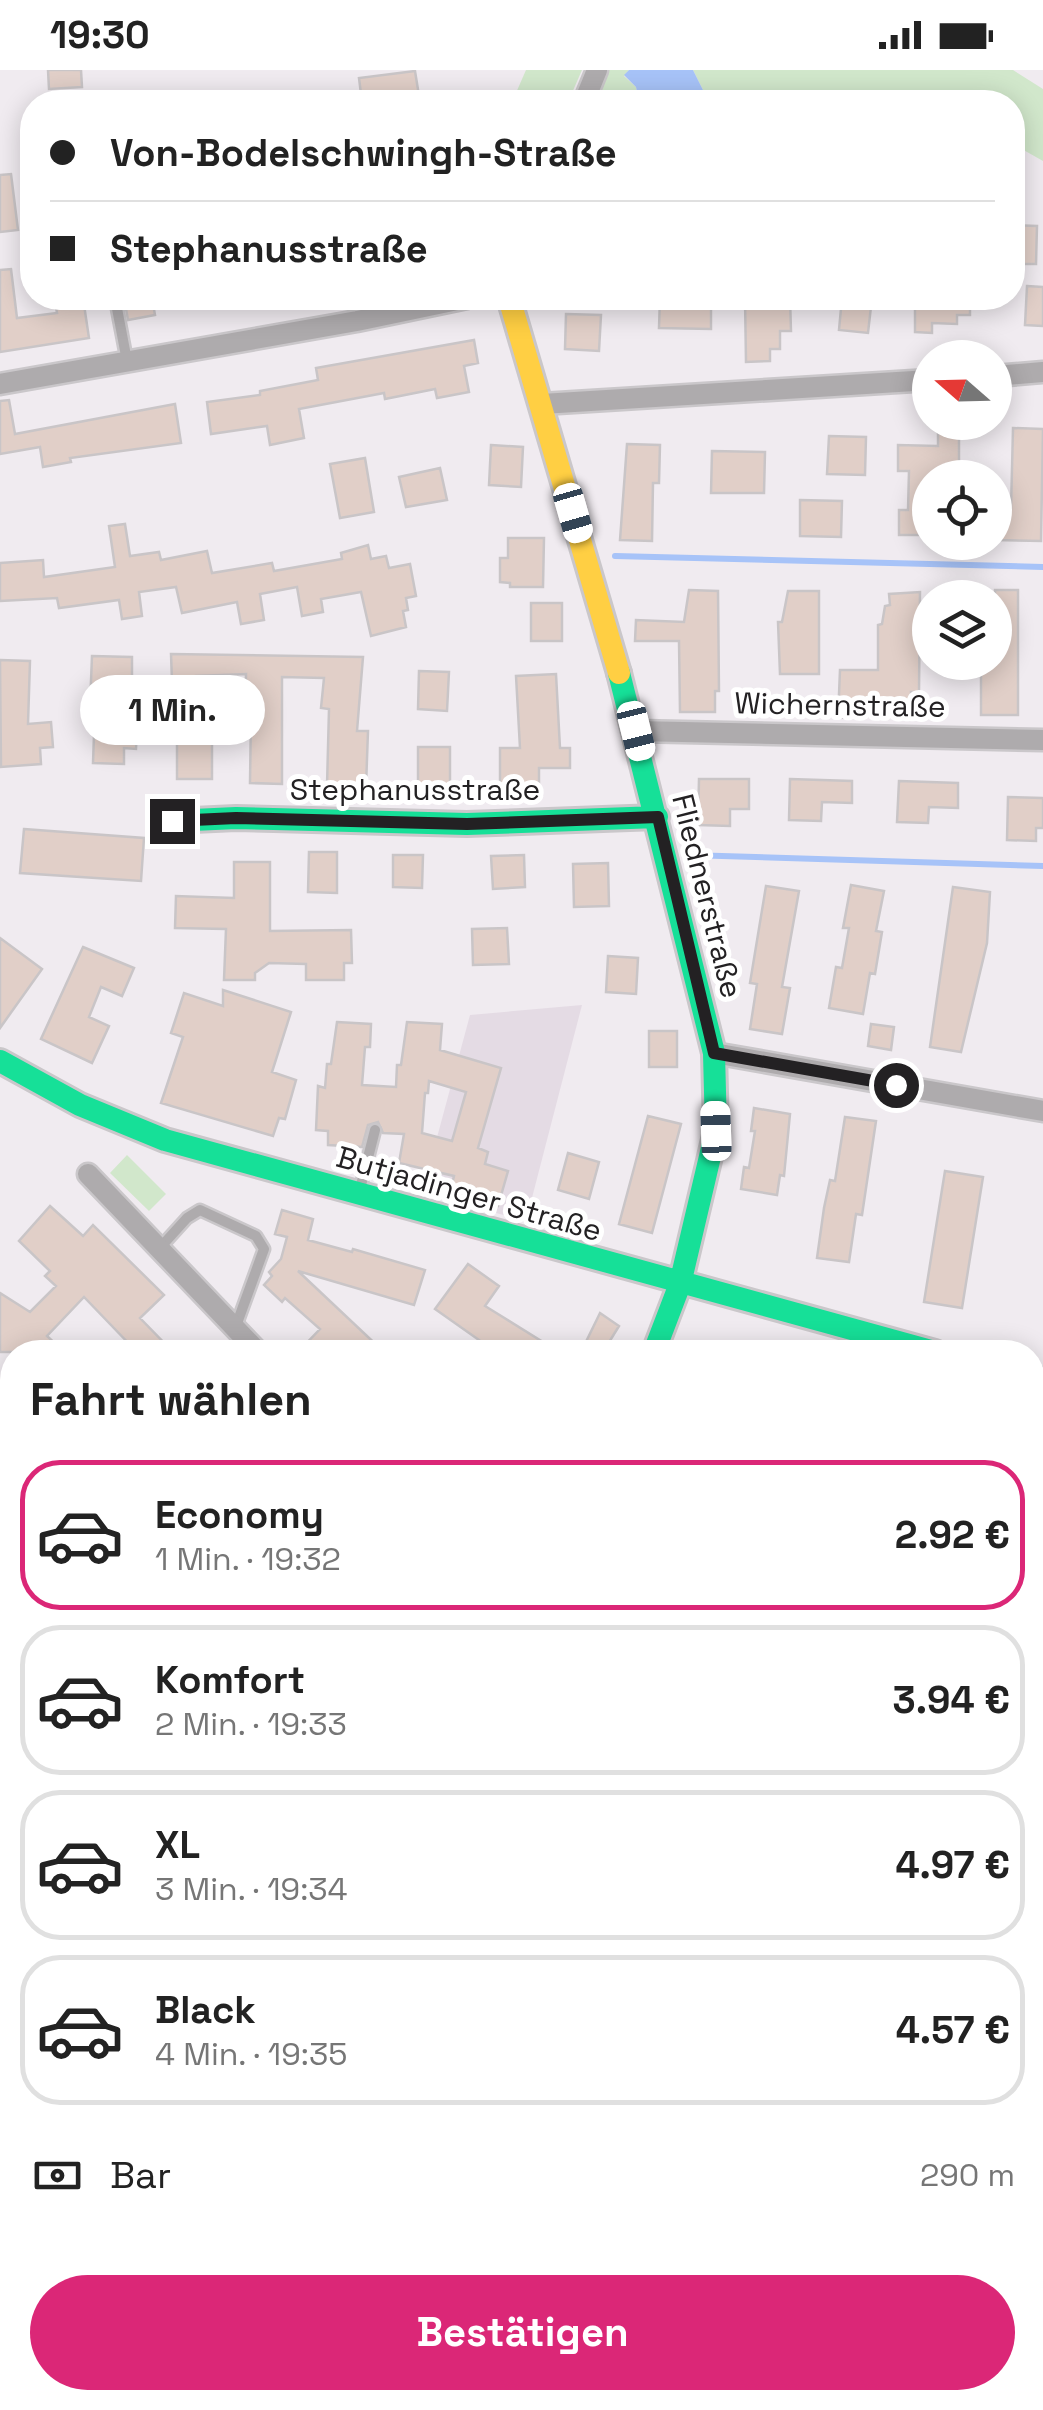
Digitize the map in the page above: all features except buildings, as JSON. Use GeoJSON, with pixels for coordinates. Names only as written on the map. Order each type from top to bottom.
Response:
{"type":"FeatureCollection","features":[{"type":"Feature","properties":{"kind":"street"},"geometry":{"type":"LineString","coordinates":[[0,384],[389,310]]}},
{"type":"Feature","properties":{"kind":"street","name":"Fliednerstraße"},"geometry":{"type":"LineString","coordinates":[[513,310],[636,731],[714,1053],[716,1131],[680,1284],[659,1340]]}},
{"type":"Feature","properties":{"kind":"street"},"geometry":{"type":"LineString","coordinates":[[1012,375],[1043,372]]}},
{"type":"Feature","properties":{"kind":"street"},"geometry":{"type":"LineString","coordinates":[[542,404],[912,381]]}},
{"type":"Feature","properties":{"kind":"street","name":"Wichernstraße"},"geometry":{"type":"LineString","coordinates":[[636,731],[1043,740]]}},
{"type":"Feature","properties":{"kind":"street","name":"Stephanusstraße"},"geometry":{"type":"LineString","coordinates":[[172,821],[236,818],[467,824],[658,817]]}},
{"type":"Feature","properties":{"kind":"street"},"geometry":{"type":"LineString","coordinates":[[714,1053],[1042,1107]]}},
{"type":"Feature","properties":{"kind":"street","name":"Butjadinger Straße"},"geometry":{"type":"LineString","coordinates":[[0,1061],[39,1085],[129,1126],[221,1156],[890,1340]]}},
{"type":"Feature","properties":{"kind":"street"},"geometry":{"type":"LineString","coordinates":[[88,1174],[245,1340]]}},
{"type":"Feature","properties":{"kind":"lane"},"geometry":{"type":"LineString","coordinates":[[118,310],[126,361]]}},
{"type":"Feature","properties":{"kind":"lane"},"geometry":{"type":"LineString","coordinates":[[359,1194],[375,1130]]}},
{"type":"Feature","properties":{"kind":"lane"},"geometry":{"type":"LineString","coordinates":[[158,1250],[187,1218],[200,1210],[256,1236],[264,1249],[235,1330]]}},
{"type":"Feature","properties":{"kind":"shaded area"},"geometry":{"type":"Polygon","coordinates":[[[582,1005],[526,1221],[422,1193],[470,1015],[582,1005]]]}},
{"type":"Feature","properties":{"kind":"green space"},"geometry":{"type":"Polygon","coordinates":[[[526,70],[582,70],[573,90],[517,90],[526,70]]]}},
{"type":"Feature","properties":{"kind":"green space"},"geometry":{"type":"Polygon","coordinates":[[[607,70],[629,70],[624,76],[637,90],[598,90],[607,70]]]}},
{"type":"Feature","properties":{"kind":"green space"},"geometry":{"type":"Polygon","coordinates":[[[693,70],[1013,70],[1043,89],[1043,161],[1025,151],[1025,90],[703,90],[693,70]]]}},
{"type":"Feature","properties":{"kind":"green space"},"geometry":{"type":"Polygon","coordinates":[[[127,1155],[166,1194],[149,1211],[110,1173],[127,1155]]]}},
{"type":"Feature","properties":{"kind":"water"},"geometry":{"type":"Polygon","coordinates":[[[629,70],[693,70],[703,90],[637,90],[624,75],[629,70]]]}},
{"type":"Feature","properties":{"kind":"waterway"},"geometry":{"type":"LineString","coordinates":[[615,556],[1043,567]]}},
{"type":"Feature","properties":{"kind":"waterway"},"geometry":{"type":"LineString","coordinates":[[688,855],[1043,866]]}},
{"type":"Feature","properties":{"kind":"traffic: fast"},"geometry":{"type":"LineString","coordinates":[[619,673],[714,1053],[716,1131],[680,1284],[659,1340]]}},
{"type":"Feature","properties":{"kind":"traffic: fast"},"geometry":{"type":"LineString","coordinates":[[172,821],[236,818],[467,824],[657,817]]}},
{"type":"Feature","properties":{"kind":"traffic: fast"},"geometry":{"type":"LineString","coordinates":[[0,1061],[80,1105],[165,1140],[891,1340]]}},
{"type":"Feature","properties":{"kind":"traffic: slow"},"geometry":{"type":"LineString","coordinates":[[513,310],[619,673]]}},
{"type":"Feature","properties":{"kind":"route"},"geometry":{"type":"LineString","coordinates":[[172,821],[236,818],[467,824],[658,817],[714,1053],[896,1085]]}}]}
